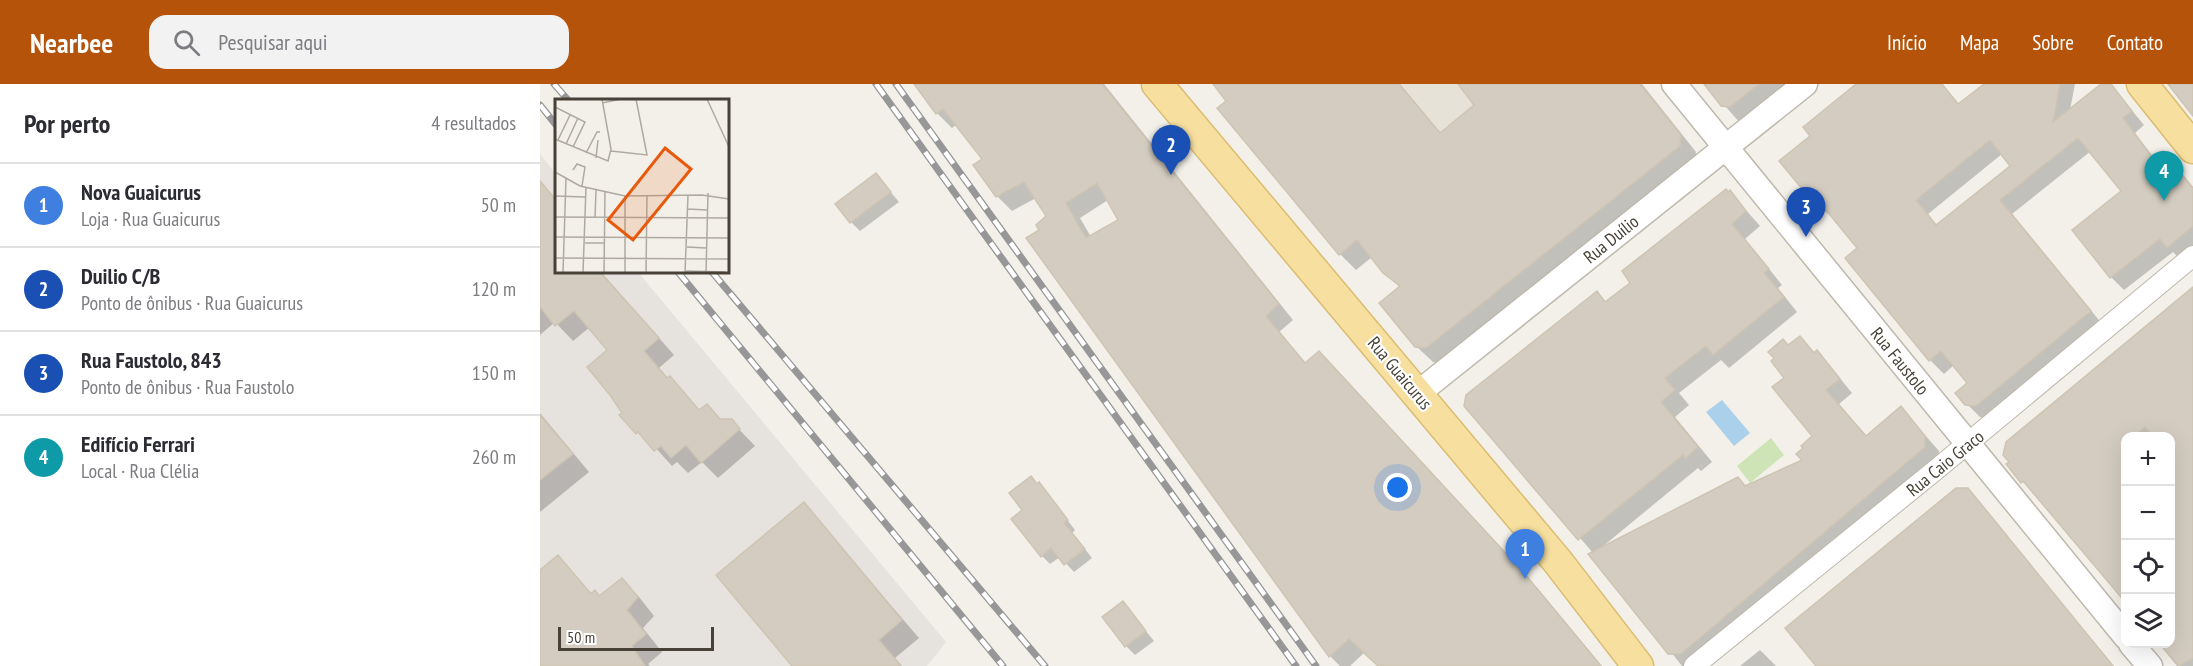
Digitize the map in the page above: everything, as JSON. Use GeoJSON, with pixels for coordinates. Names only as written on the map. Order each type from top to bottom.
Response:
{"type":"FeatureCollection","features":[{"type":"Feature","properties":{"kind":"main road","name":"Rua Guaicurus"},"geometry":{"type":"LineString","coordinates":[[1157,84],[1558,562],[1638,666]]}},
{"type":"Feature","properties":{"kind":"main road"},"geometry":{"type":"LineString","coordinates":[[2142,84],[2193,148]]}},
{"type":"Feature","properties":{"kind":"street","name":"Rua Faustolo"},"geometry":{"type":"LineString","coordinates":[[1674,84],[2121,631]]}},
{"type":"Feature","properties":{"kind":"street","name":"Rua Duílio"},"geometry":{"type":"LineString","coordinates":[[1417,394],[1805,84]]}},
{"type":"Feature","properties":{"kind":"street","name":"Rua Caio Graco"},"geometry":{"type":"LineString","coordinates":[[1694,666],[1968,444],[2193,256]]}},
{"type":"Feature","properties":{"kind":"street"},"geometry":{"type":"LineString","coordinates":[[2134,648],[2150,666]]}},
{"type":"Feature","properties":{"kind":"shaded area"},"geometry":{"type":"Polygon","coordinates":[[[1399,84],[1500,84],[1440,133],[1399,84]]]}},
{"type":"Feature","properties":{"kind":"shaded area"},"geometry":{"type":"Polygon","coordinates":[[[540,154],[555,173],[555,273],[639,273],[946,642],[927,666],[540,666],[540,154]]]}},
{"type":"Feature","properties":{"kind":"green space"},"geometry":{"type":"Polygon","coordinates":[[[1771,438],[1784,455],[1750,483],[1737,466],[1771,438]]]}},
{"type":"Feature","properties":{"kind":"water"},"geometry":{"type":"Polygon","coordinates":[[[1722,400],[1750,433],[1734,446],[1706,412],[1722,400]]]}},
{"type":"Feature","properties":{"kind":"building"},"geometry":{"type":"Polygon","coordinates":[[[914,84],[1102,84],[1279,304],[1266,316],[1305,363],[1319,351],[1524,573],[1601,666],[1378,666],[1349,639],[1329,657],[1026,238],[1039,230],[1036,225],[1046,216],[1024,182],[996,197],[973,165],[982,159],[943,109],[936,114],[914,84]],[[1097,183],[1066,203],[1086,238],[1118,220],[1097,183]]]}},
{"type":"Feature","properties":{"kind":"building"},"geometry":{"type":"Polygon","coordinates":[[[1213,84],[1399,84],[1440,133],[1474,105],[1458,84],[1640,84],[1681,135],[1680,146],[1426,348],[1415,347],[1379,303],[1400,286],[1383,273],[1357,240],[1339,255],[1217,108],[1226,101],[1213,84]]]}},
{"type":"Feature","properties":{"kind":"building"},"geometry":{"type":"Polygon","coordinates":[[[1704,84],[1759,84],[1730,107],[1721,106],[1704,84]]]}},
{"type":"Feature","properties":{"kind":"building"},"geometry":{"type":"Polygon","coordinates":[[[1856,84],[1942,84],[1958,104],[1984,84],[2060,84],[2053,122],[2101,84],[2111,84],[2132,111],[2123,118],[2153,159],[2163,151],[2193,188],[2193,226],[2167,248],[2160,239],[2110,278],[2072,230],[2121,191],[2078,138],[2000,200],[2091,311],[1976,406],[1965,405],[1955,393],[1967,383],[1941,351],[1929,361],[1845,258],[1857,248],[1817,199],[1813,202],[1779,161],[1810,136],[1803,127],[1856,84]],[[1990,140],[1916,200],[1936,225],[2010,166],[1990,140]]]}},
{"type":"Feature","properties":{"kind":"building"},"geometry":{"type":"Polygon","coordinates":[[[2168,84],[2193,84],[2193,116],[2168,84]]]}},
{"type":"Feature","properties":{"kind":"building"},"geometry":{"type":"Polygon","coordinates":[[[876,173],[891,192],[850,223],[835,204],[876,173]]]}},
{"type":"Feature","properties":{"kind":"building"},"geometry":{"type":"Polygon","coordinates":[[[540,181],[555,199],[555,273],[601,273],[659,338],[644,351],[667,378],[670,376],[699,410],[707,404],[720,419],[732,419],[740,429],[701,463],[686,445],[671,458],[661,446],[654,451],[619,415],[622,413],[610,395],[587,367],[607,350],[574,311],[555,326],[540,307],[540,181]]]}},
{"type":"Feature","properties":{"kind":"building"},"geometry":{"type":"Polygon","coordinates":[[[1726,189],[1728,192],[1730,190],[1746,211],[1732,224],[1769,269],[1764,273],[1784,297],[1713,355],[1706,346],[1665,378],[1675,390],[1661,402],[1698,447],[1686,458],[1683,455],[1578,540],[1464,406],[1466,395],[1597,291],[1605,302],[1630,283],[1622,271],[1726,189]]]}},
{"type":"Feature","properties":{"kind":"building"},"geometry":{"type":"Polygon","coordinates":[[[2193,287],[2193,658],[2179,666],[2163,648],[2175,648],[2175,432],[2149,432],[2145,427],[2139,432],[2121,432],[2121,597],[2006,464],[2009,462],[2003,455],[2006,442],[2193,287]]]}},
{"type":"Feature","properties":{"kind":"building"},"geometry":{"type":"Polygon","coordinates":[[[1800,336],[1814,353],[1817,350],[1840,379],[1826,390],[1866,436],[1901,406],[1925,436],[1925,447],[1681,654],[1668,654],[1588,554],[1738,477],[1745,486],[1802,460],[1796,454],[1812,436],[1772,387],[1784,378],[1771,361],[1774,358],[1768,352],[1783,339],[1788,345],[1800,336]]]}},
{"type":"Feature","properties":{"kind":"building"},"geometry":{"type":"Polygon","coordinates":[[[540,415],[573,454],[540,480],[540,415]]]}},
{"type":"Feature","properties":{"kind":"building"},"geometry":{"type":"Polygon","coordinates":[[[1031,476],[1037,484],[1039,482],[1068,520],[1064,523],[1085,549],[1064,565],[1051,548],[1041,557],[1011,519],[1022,510],[1009,493],[1031,476]]]}},
{"type":"Feature","properties":{"kind":"building"},"geometry":{"type":"Polygon","coordinates":[[[1956,488],[1968,488],[2113,666],[1816,666],[1785,628],[1956,488]]]}},
{"type":"Feature","properties":{"kind":"building"},"geometry":{"type":"Polygon","coordinates":[[[804,502],[902,620],[879,640],[901,666],[792,666],[716,575],[804,502]]]}},
{"type":"Feature","properties":{"kind":"building"},"geometry":{"type":"Polygon","coordinates":[[[558,555],[591,594],[595,590],[599,596],[622,578],[638,597],[627,610],[646,634],[632,646],[645,666],[540,666],[540,570],[558,555]]]}},
{"type":"Feature","properties":{"kind":"building"},"geometry":{"type":"Polygon","coordinates":[[[1123,601],[1146,631],[1125,647],[1102,617],[1123,601]]]}},
{"type":"Feature","properties":{"kind":"railway"},"geometry":{"type":"LineString","coordinates":[[554,84],[567,99]]}},
{"type":"Feature","properties":{"kind":"railway"},"geometry":{"type":"LineString","coordinates":[[876,84],[1296,666]]}},
{"type":"Feature","properties":{"kind":"railway"},"geometry":{"type":"LineString","coordinates":[[896,84],[1316,666]]}},
{"type":"Feature","properties":{"kind":"railway"},"geometry":{"type":"LineString","coordinates":[[540,105],[555,124]]}},
{"type":"Feature","properties":{"kind":"railway"},"geometry":{"type":"LineString","coordinates":[[679,273],[1003,666]]}},
{"type":"Feature","properties":{"kind":"railway"},"geometry":{"type":"LineString","coordinates":[[713,273],[1045,666]]}},
{"type":"Feature","properties":{"kind":"place","name":"Duilio C/B"},"geometry":{"type":"Point","coordinates":[1171,175]}},
{"type":"Feature","properties":{"kind":"place","name":"Edifício Ferrari"},"geometry":{"type":"Point","coordinates":[2164,201]}},
{"type":"Feature","properties":{"kind":"place","name":"Rua Faustolo, 843"},"geometry":{"type":"Point","coordinates":[1806,237]}},
{"type":"Feature","properties":{"kind":"place","name":"Nova Guaicurus"},"geometry":{"type":"Point","coordinates":[1525,579]}}]}
